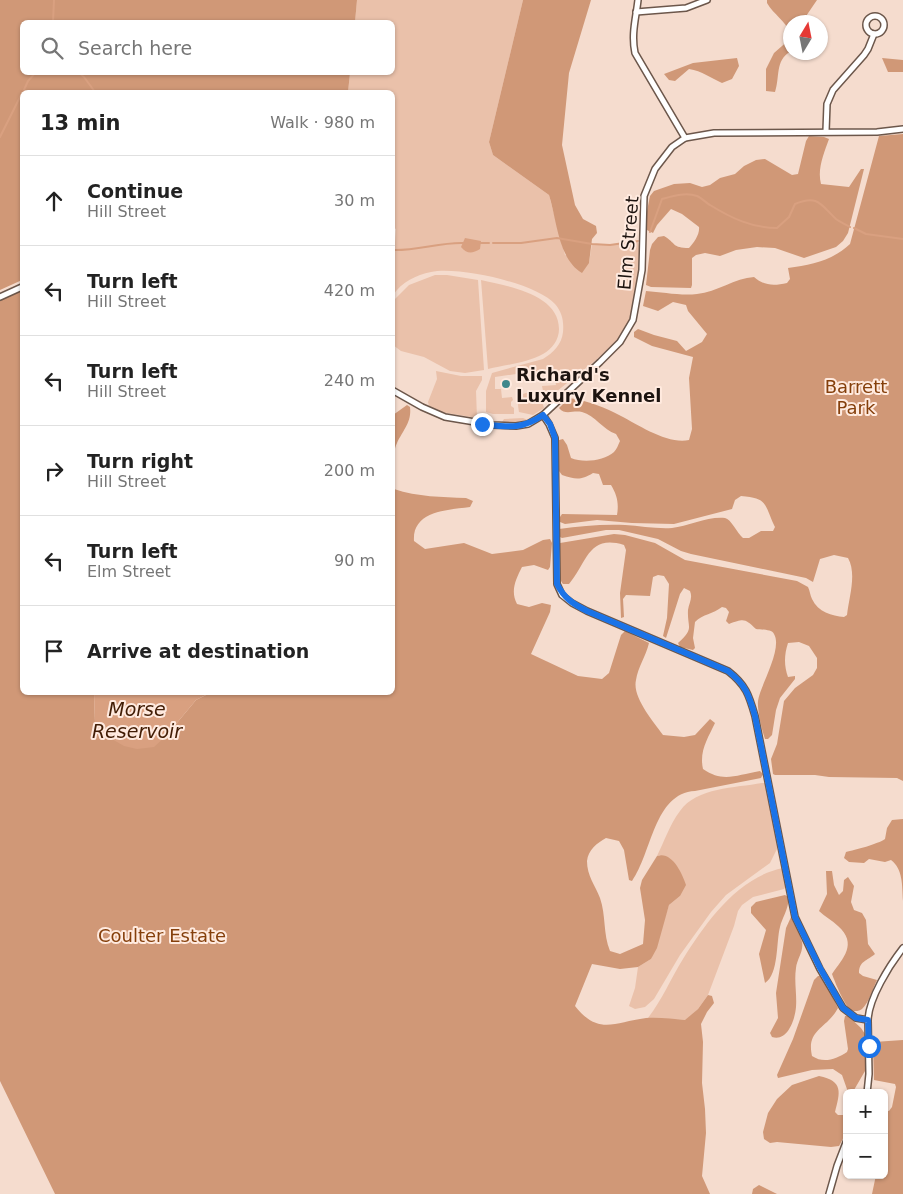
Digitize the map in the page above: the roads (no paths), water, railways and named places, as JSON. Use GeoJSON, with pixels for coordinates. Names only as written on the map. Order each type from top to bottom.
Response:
{"type":"FeatureCollection","features":[{"type":"Feature","properties":{"kind":"street"},"geometry":{"type":"LineString","coordinates":[[638,0],[633,30],[635,53],[685,138],[714,133],[877,132],[903,129]]}},
{"type":"Feature","properties":{"kind":"street"},"geometry":{"type":"LineString","coordinates":[[636,12],[686,8],[707,0]]}},
{"type":"Feature","properties":{"kind":"street"},"geometry":{"type":"LineString","coordinates":[[826,131],[827,104],[832,90],[864,55],[874,34]]}},
{"type":"Feature","properties":{"kind":"street","name":"Elm Street"},"geometry":{"type":"LineString","coordinates":[[395,392],[422,408],[437,414],[482,424],[523,426],[543,415],[607,356],[620,342],[633,320],[642,270],[644,196],[655,169],[672,147],[685,138]]}},
{"type":"Feature","properties":{"kind":"street"},"geometry":{"type":"LineString","coordinates":[[0,297],[20,288]]}},
{"type":"Feature","properties":{"kind":"street"},"geometry":{"type":"LineString","coordinates":[[543,415],[550,424],[555,438],[557,584],[562,595],[587,611],[728,671],[739,679],[746,689],[755,716],[795,917],[820,968],[843,1008],[856,1018],[868,1020]]}},
{"type":"Feature","properties":{"kind":"street"},"geometry":{"type":"LineString","coordinates":[[867,1089],[868,1020],[870,1007],[879,987],[903,948]]}},
{"type":"Feature","properties":{"kind":"street"},"geometry":{"type":"LineString","coordinates":[[829,1194],[836,1166],[843,1149]]}},
{"type":"Feature","properties":{"kind":"water"},"geometry":{"type":"Polygon","coordinates":[[[465,238],[481,241],[480,249],[474,252],[465,251],[461,247],[465,238]]]}},
{"type":"Feature","properties":{"kind":"water","name":"Morse Reservoir"},"geometry":{"type":"Polygon","coordinates":[[[94,695],[206,695],[196,700],[166,736],[154,747],[137,749],[124,746],[98,731],[95,723],[94,695]]]}},
{"type":"Feature","properties":{"kind":"waterway"},"geometry":{"type":"LineString","coordinates":[[53,20],[54,0]]}},
{"type":"Feature","properties":{"kind":"waterway"},"geometry":{"type":"LineString","coordinates":[[24,90],[33,75]]}},
{"type":"Feature","properties":{"kind":"waterway"},"geometry":{"type":"LineString","coordinates":[[82,75],[94,90]]}},
{"type":"Feature","properties":{"kind":"waterway"},"geometry":{"type":"LineString","coordinates":[[0,137],[20,97]]}},
{"type":"Feature","properties":{"kind":"waterway"},"geometry":{"type":"LineString","coordinates":[[650,232],[662,199],[684,194],[697,196],[734,218],[768,228],[777,228],[789,217],[795,204],[809,200],[818,202],[836,219],[850,227]]}},
{"type":"Feature","properties":{"kind":"waterway"},"geometry":{"type":"LineString","coordinates":[[854,228],[866,234],[903,239]]}},
{"type":"Feature","properties":{"kind":"waterway"},"geometry":{"type":"LineString","coordinates":[[493,243],[521,243],[557,238],[610,245],[638,241]]}},
{"type":"Feature","properties":{"kind":"waterway"},"geometry":{"type":"LineString","coordinates":[[395,250],[464,243]]}},
{"type":"Feature","properties":{"kind":"waterway"},"geometry":{"type":"LineString","coordinates":[[479,243],[489,243]]}},
{"type":"Feature","properties":{"kind":"place","name":"Richard's Luxury Kennel"},"geometry":{"type":"Point","coordinates":[506,384]}},
{"type":"Feature","properties":{"kind":"park label","name":"Barrett Park"},"geometry":{"type":"Point","coordinates":[856,396]}},
{"type":"Feature","properties":{"kind":"park label","name":"Coulter Estate"},"geometry":{"type":"Point","coordinates":[162,935]}}]}
